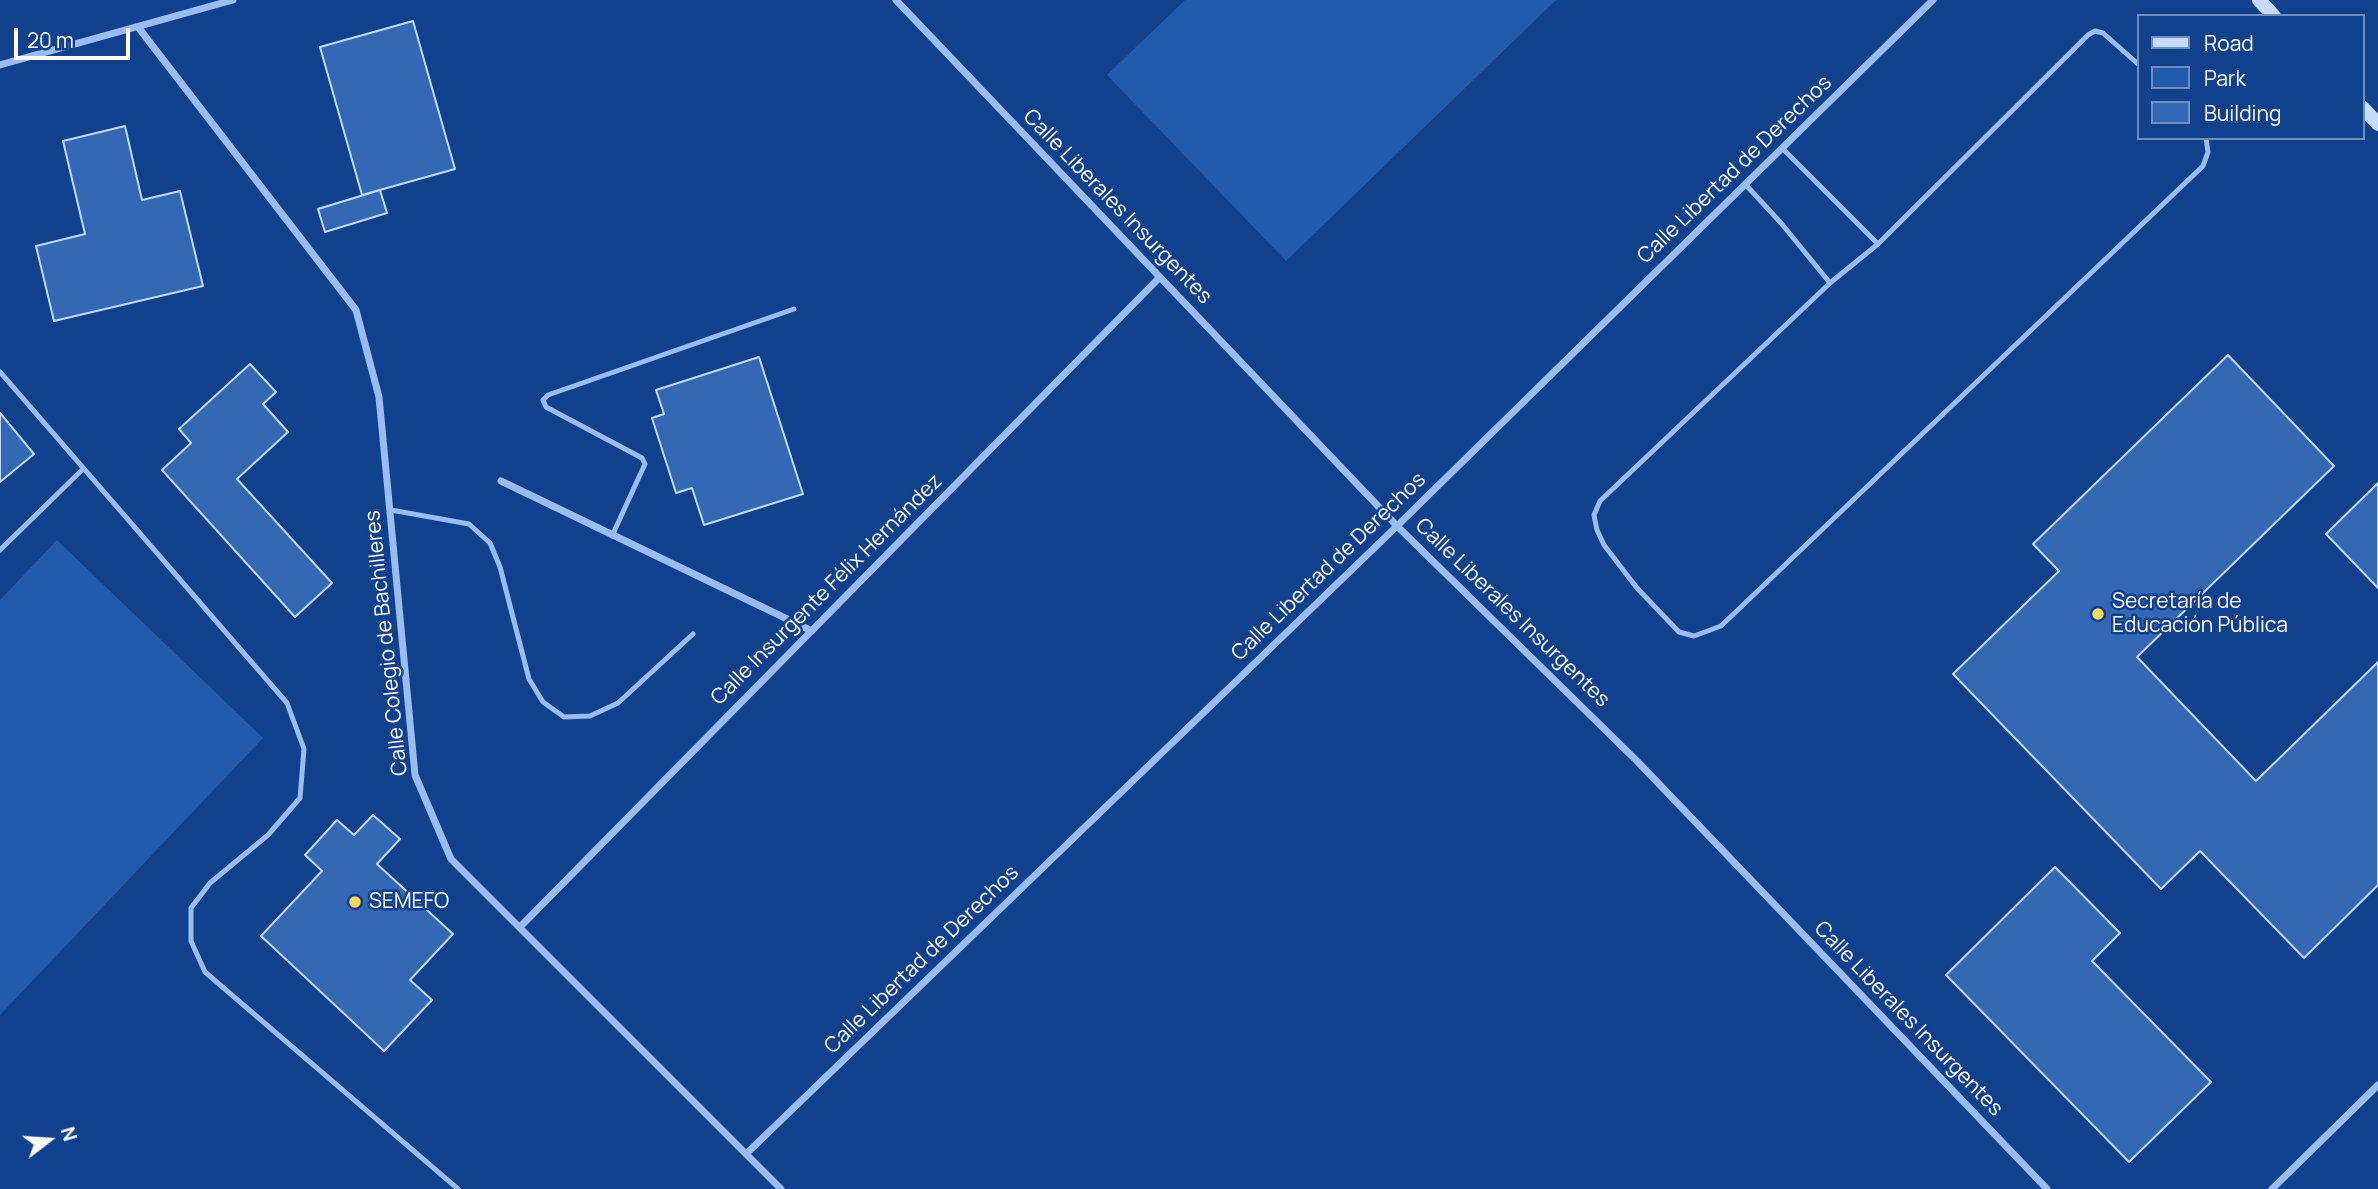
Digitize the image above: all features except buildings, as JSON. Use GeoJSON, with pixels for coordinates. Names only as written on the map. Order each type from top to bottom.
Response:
{"type":"FeatureCollection","features":[{"type":"Feature","properties":{"kind":"street"},"geometry":{"type":"LineString","coordinates":[[0,65],[233,0]]}},
{"type":"Feature","properties":{"kind":"street","name":"Calle Liberales Insurgentes"},"geometry":{"type":"LineString","coordinates":[[896,0],[1397,526],[1637,761],[2047,1189]]}},
{"type":"Feature","properties":{"kind":"street","name":"Calle Libertad de Derechos"},"geometry":{"type":"LineString","coordinates":[[746,1154],[1397,526],[1933,0]]}},
{"type":"Feature","properties":{"kind":"street"},"geometry":{"type":"LineString","coordinates":[[2259,0],[2272,14]]}},
{"type":"Feature","properties":{"kind":"street","name":"Calle Colegio de Bachilleres"},"geometry":{"type":"LineString","coordinates":[[138,27],[356,310],[379,397],[415,775],[451,859],[781,1189]]}},
{"type":"Feature","properties":{"kind":"street"},"geometry":{"type":"LineString","coordinates":[[2364,109],[2378,124]]}},
{"type":"Feature","properties":{"kind":"street","name":"Calle Insurgente Félix Hernández"},"geometry":{"type":"LineString","coordinates":[[520,927],[1160,277]]}},
{"type":"Feature","properties":{"kind":"street"},"geometry":{"type":"LineString","coordinates":[[501,481],[812,631]]}},
{"type":"Feature","properties":{"kind":"street"},"geometry":{"type":"LineString","coordinates":[[2272,1189],[2378,1085]]}},
{"type":"Feature","properties":{"kind":"lane"},"geometry":{"type":"LineString","coordinates":[[2136,62],[2103,33],[2095,31],[2088,35],[1878,244],[1830,283],[1600,501],[1594,515],[1597,530],[1604,545],[1637,588],[1679,632],[1694,636],[1721,626],[2203,166],[2208,152],[2206,140]]}},
{"type":"Feature","properties":{"kind":"lane"},"geometry":{"type":"LineString","coordinates":[[1782,148],[1878,244]]}},
{"type":"Feature","properties":{"kind":"lane"},"geometry":{"type":"LineString","coordinates":[[1745,184],[1830,283]]}},
{"type":"Feature","properties":{"kind":"lane"},"geometry":{"type":"LineString","coordinates":[[612,536],[645,464],[642,458],[546,407],[543,400],[548,394],[794,309]]}},
{"type":"Feature","properties":{"kind":"lane"},"geometry":{"type":"LineString","coordinates":[[0,372],[288,703],[304,749],[300,798],[268,835],[210,883],[191,908],[191,941],[205,972],[458,1189]]}},
{"type":"Feature","properties":{"kind":"lane"},"geometry":{"type":"LineString","coordinates":[[0,550],[83,469]]}},
{"type":"Feature","properties":{"kind":"lane"},"geometry":{"type":"LineString","coordinates":[[391,510],[469,524],[490,542],[500,567],[530,679],[543,702],[564,717],[590,716],[618,703],[693,634]]}},
{"type":"Feature","properties":{"kind":"green space"},"geometry":{"type":"Polygon","coordinates":[[[1185,0],[1556,0],[1286,261],[1107,75],[1185,0]]]}},
{"type":"Feature","properties":{"kind":"green space"},"geometry":{"type":"Polygon","coordinates":[[[57,540],[263,738],[0,1015],[0,600],[57,540]]]}},
{"type":"Feature","properties":{"kind":"place","name":"Secretaría de Educación Pública"},"geometry":{"type":"Point","coordinates":[2098,614]}},
{"type":"Feature","properties":{"kind":"place","name":"SEMEFO"},"geometry":{"type":"Point","coordinates":[355,902]}}]}
